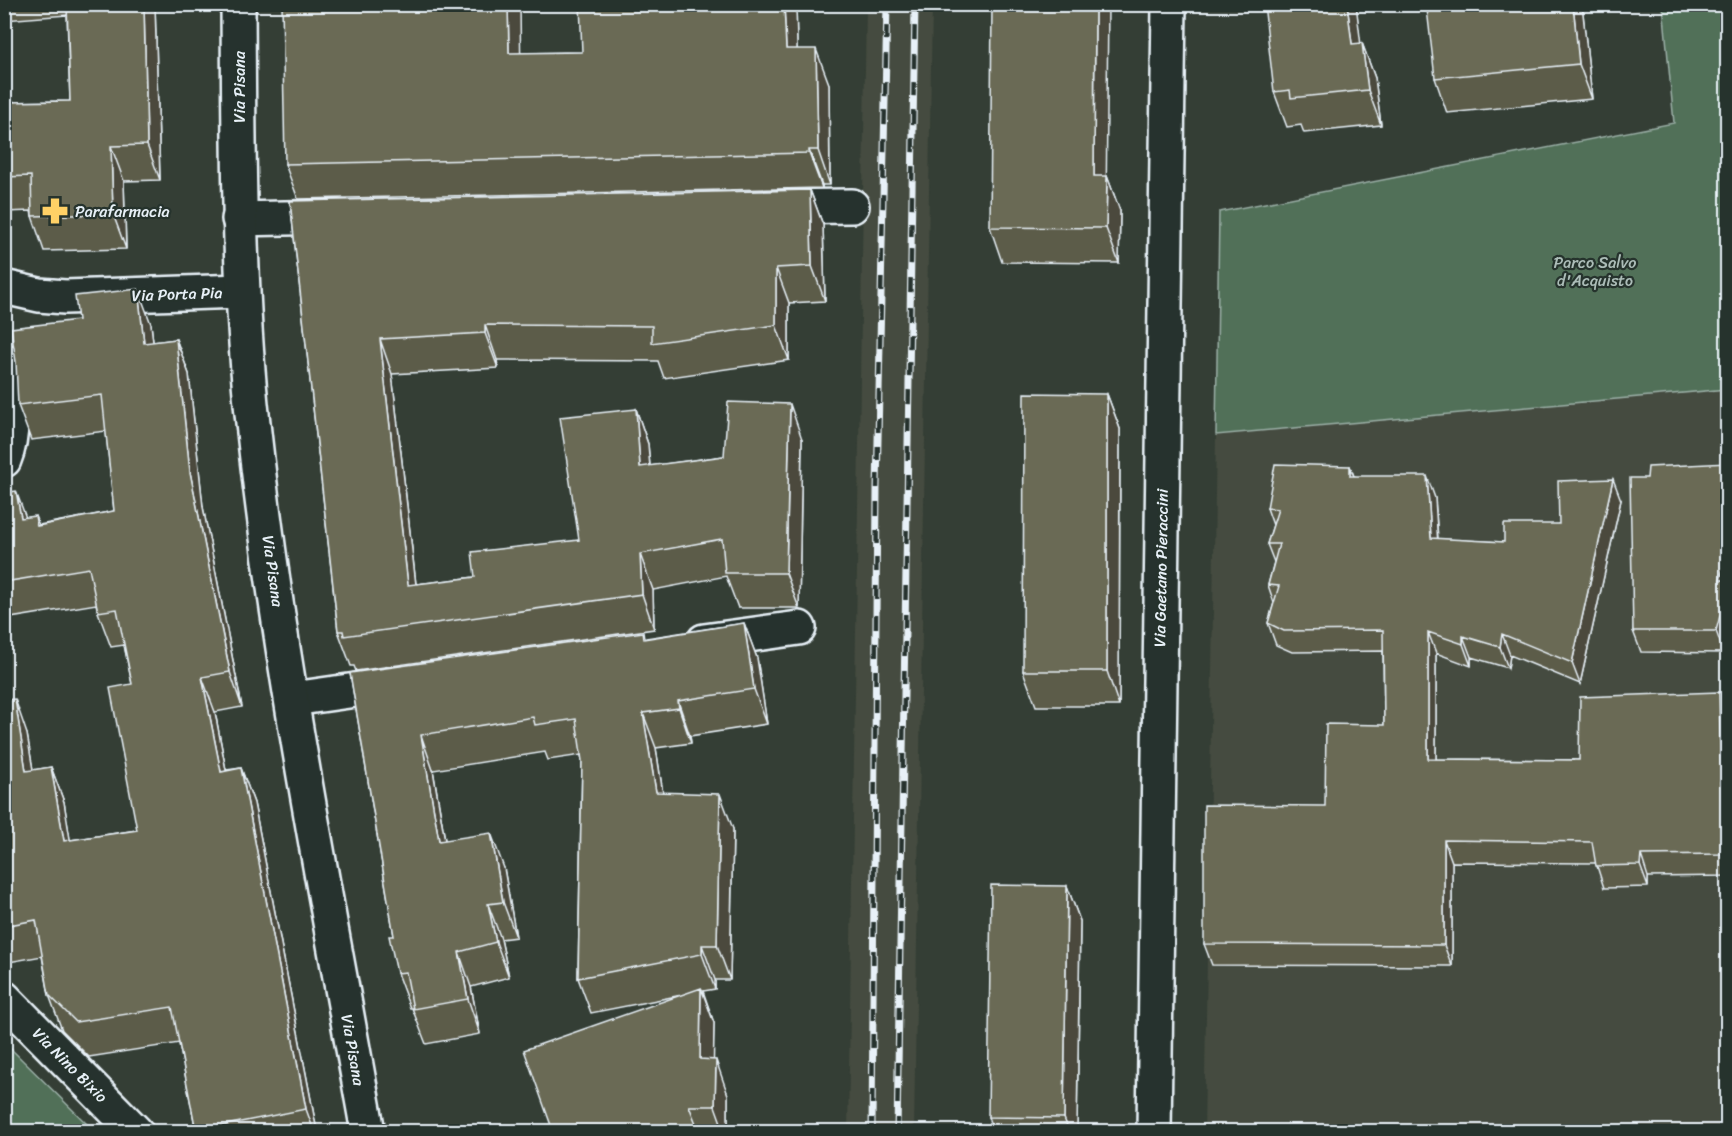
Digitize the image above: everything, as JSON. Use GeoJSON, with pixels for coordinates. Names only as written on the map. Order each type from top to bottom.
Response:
{"type":"FeatureCollection","features":[{"type":"Feature","properties":{"kind":"street","name":"Via Pisana"},"geometry":{"type":"LineString","coordinates":[[238,4],[239,219],[242,291],[259,467],[292,699],[368,1131]]}},
{"type":"Feature","properties":{"kind":"street","name":"Via Gaetano Pieraccini"},"geometry":{"type":"LineString","coordinates":[[1154,1131],[1169,4]]}},
{"type":"Feature","properties":{"kind":"street"},"geometry":{"type":"LineString","coordinates":[[746,208],[852,206]]}},
{"type":"Feature","properties":{"kind":"street"},"geometry":{"type":"LineString","coordinates":[[239,219],[368,216]]}},
{"type":"Feature","properties":{"kind":"street","name":"Via Porta Pia"},"geometry":{"type":"LineString","coordinates":[[4,287],[39,295],[64,297],[242,291]]}},
{"type":"Feature","properties":{"kind":"street"},"geometry":{"type":"LineString","coordinates":[[4,361],[11,415],[11,433],[8,452],[4,460]]}},
{"type":"Feature","properties":{"kind":"street"},"geometry":{"type":"LineString","coordinates":[[680,645],[799,628]]}},
{"type":"Feature","properties":{"kind":"street"},"geometry":{"type":"LineString","coordinates":[[292,699],[431,679]]}},
{"type":"Feature","properties":{"kind":"street","name":"Via Nino Bixio"},"geometry":{"type":"LineString","coordinates":[[4,998],[136,1131]]}},
{"type":"Feature","properties":{"kind":"shaded area"},"geometry":{"type":"Polygon","coordinates":[[[866,5],[932,5],[914,1131],[848,1131],[866,5]]]}},
{"type":"Feature","properties":{"kind":"shaded area"},"geometry":{"type":"Polygon","coordinates":[[[1727,389],[1727,1131],[1204,1132],[1216,435],[1727,389]]]}},
{"type":"Feature","properties":{"kind":"green space","name":"Parco Salvo d'Acquisto"},"geometry":{"type":"Polygon","coordinates":[[[1663,5],[1727,5],[1727,389],[1216,435],[1219,212],[1674,123],[1663,5]]]}},
{"type":"Feature","properties":{"kind":"green space"},"geometry":{"type":"Polygon","coordinates":[[[5,1043],[94,1131],[5,1131],[5,1043]]]}},
{"type":"Feature","properties":{"kind":"building"},"geometry":{"type":"Polygon","coordinates":[[[67,4],[144,4],[147,145],[111,146],[113,214],[32,216],[31,176],[4,177],[4,102],[70,101],[67,4]]]}},
{"type":"Feature","properties":{"kind":"building"},"geometry":{"type":"Polygon","coordinates":[[[282,4],[508,4],[509,53],[582,52],[580,4],[784,4],[786,49],[816,49],[818,150],[809,150],[809,153],[285,164],[282,4]]]}},
{"type":"Feature","properties":{"kind":"building"},"geometry":{"type":"Polygon","coordinates":[[[992,4],[1095,4],[1094,176],[1107,176],[1106,228],[990,227],[992,4]]]}},
{"type":"Feature","properties":{"kind":"building"},"geometry":{"type":"Polygon","coordinates":[[[1264,4],[1347,4],[1352,44],[1362,43],[1368,90],[1291,98],[1290,90],[1274,92],[1264,4]]]}},
{"type":"Feature","properties":{"kind":"building"},"geometry":{"type":"Polygon","coordinates":[[[1470,4],[1573,4],[1579,64],[1435,78],[1427,9],[1470,4]]]}},
{"type":"Feature","properties":{"kind":"building"},"geometry":{"type":"Polygon","coordinates":[[[810,190],[812,266],[776,268],[776,325],[652,343],[652,326],[485,325],[485,333],[380,339],[408,585],[475,577],[472,552],[579,540],[560,417],[636,409],[640,467],[724,456],[728,402],[790,404],[786,573],[725,573],[722,539],[640,554],[642,594],[344,636],[343,631],[338,631],[290,201],[810,190]]]}},
{"type":"Feature","properties":{"kind":"building"},"geometry":{"type":"Polygon","coordinates":[[[138,289],[144,343],[176,339],[190,472],[230,672],[202,677],[221,772],[241,768],[306,1109],[196,1131],[172,1007],[76,1022],[49,995],[36,920],[4,926],[4,700],[15,699],[26,771],[51,767],[64,841],[137,830],[110,688],[132,684],[117,609],[98,612],[89,568],[4,582],[4,493],[16,491],[21,518],[35,516],[37,526],[114,511],[102,395],[18,405],[16,362],[11,328],[78,320],[75,296],[138,289]]]}},
{"type":"Feature","properties":{"kind":"building"},"geometry":{"type":"Polygon","coordinates":[[[1024,393],[1107,394],[1107,671],[1023,671],[1024,393]]]}},
{"type":"Feature","properties":{"kind":"building"},"geometry":{"type":"Polygon","coordinates":[[[1728,463],[1728,476],[1720,501],[1728,501],[1728,513],[1720,541],[1728,541],[1728,549],[1720,580],[1728,580],[1728,586],[1716,631],[1633,631],[1630,478],[1647,478],[1648,467],[1728,463]]]}},
{"type":"Feature","properties":{"kind":"building"},"geometry":{"type":"Polygon","coordinates":[[[1275,464],[1350,466],[1350,476],[1427,476],[1431,538],[1504,542],[1504,524],[1559,524],[1558,481],[1613,479],[1572,663],[1502,634],[1500,647],[1463,636],[1463,644],[1428,632],[1428,759],[1579,760],[1580,697],[1719,692],[1723,854],[1641,855],[1640,865],[1596,866],[1592,842],[1444,840],[1444,945],[1204,944],[1204,805],[1325,806],[1326,724],[1384,725],[1383,630],[1284,631],[1268,623],[1279,586],[1268,585],[1279,544],[1267,544],[1278,509],[1267,508],[1275,464]]]}},
{"type":"Feature","properties":{"kind":"building"},"geometry":{"type":"Polygon","coordinates":[[[744,623],[754,689],[678,701],[679,708],[643,713],[656,792],[720,794],[717,945],[702,945],[702,954],[578,978],[582,761],[576,719],[535,725],[533,717],[421,735],[439,841],[491,833],[503,902],[488,904],[496,942],[459,952],[468,999],[413,1009],[406,972],[397,973],[389,936],[394,936],[350,673],[643,632],[644,639],[744,623]]]}},
{"type":"Feature","properties":{"kind":"building"},"geometry":{"type":"Polygon","coordinates":[[[991,885],[1067,886],[1064,1118],[988,1117],[991,885]]]}},
{"type":"Feature","properties":{"kind":"building"},"geometry":{"type":"Polygon","coordinates":[[[701,988],[700,1059],[716,1060],[715,1106],[689,1106],[699,1131],[553,1131],[524,1050],[701,988]]]}},
{"type":"Feature","properties":{"kind":"railway"},"geometry":{"type":"LineString","coordinates":[[872,1132],[877,489],[887,4]]}},
{"type":"Feature","properties":{"kind":"railway"},"geometry":{"type":"LineString","coordinates":[[897,1132],[915,4]]}},
{"type":"Feature","properties":{"kind":"place","name":"Parafarmacia"},"geometry":{"type":"Point","coordinates":[55,211]}}]}
